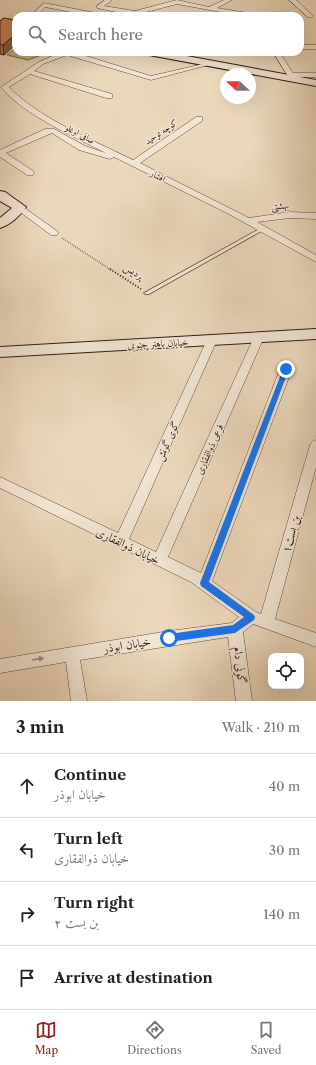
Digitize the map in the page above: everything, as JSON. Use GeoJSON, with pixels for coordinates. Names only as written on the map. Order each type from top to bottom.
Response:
{"type":"FeatureCollection","features":[{"type":"Feature","properties":{"kind":"street"},"geometry":{"type":"LineString","coordinates":[[109,0],[99,7],[128,12]]}},
{"type":"Feature","properties":{"kind":"street"},"geometry":{"type":"LineString","coordinates":[[210,9],[229,0]]}},
{"type":"Feature","properties":{"kind":"street"},"geometry":{"type":"LineString","coordinates":[[292,0],[313,16]]}},
{"type":"Feature","properties":{"kind":"street"},"geometry":{"type":"LineString","coordinates":[[138,12],[178,1],[198,7],[229,12]]}},
{"type":"Feature","properties":{"kind":"street"},"geometry":{"type":"LineString","coordinates":[[38,12],[44,5],[80,12]]}},
{"type":"Feature","properties":{"kind":"street"},"geometry":{"type":"LineString","coordinates":[[304,47],[316,47]]}},
{"type":"Feature","properties":{"kind":"street"},"geometry":{"type":"LineString","coordinates":[[28,71],[58,56]]}},
{"type":"Feature","properties":{"kind":"street"},"geometry":{"type":"LineString","coordinates":[[79,56],[151,78],[210,63]]}},
{"type":"Feature","properties":{"kind":"street"},"geometry":{"type":"LineString","coordinates":[[171,56],[293,77],[316,83]]}},
{"type":"Feature","properties":{"kind":"street"},"geometry":{"type":"LineString","coordinates":[[279,56],[293,77]]}},
{"type":"Feature","properties":{"kind":"street"},"geometry":{"type":"LineString","coordinates":[[28,71],[109,96]]}},
{"type":"Feature","properties":{"kind":"street","name":"افشار"},"geometry":{"type":"LineString","coordinates":[[28,71],[5,87],[18,100],[68,131],[247,221],[316,259]]}},
{"type":"Feature","properties":{"kind":"street"},"geometry":{"type":"LineString","coordinates":[[293,77],[316,74]]}},
{"type":"Feature","properties":{"kind":"street","name":"کوچه توحید"},"geometry":{"type":"LineString","coordinates":[[131,162],[199,119]]}},
{"type":"Feature","properties":{"kind":"street","name":"صافی اوغلو"},"geometry":{"type":"LineString","coordinates":[[1,152],[48,131],[54,131],[82,148],[102,155],[131,162]]}},
{"type":"Feature","properties":{"kind":"street"},"geometry":{"type":"LineString","coordinates":[[1,152],[30,173]]}},
{"type":"Feature","properties":{"kind":"street"},"geometry":{"type":"LineString","coordinates":[[0,195],[54,233]]}},
{"type":"Feature","properties":{"kind":"street"},"geometry":{"type":"LineString","coordinates":[[0,224],[19,208]]}},
{"type":"Feature","properties":{"kind":"street","name":"بهشتی"},"geometry":{"type":"LineString","coordinates":[[247,221],[290,215],[316,216]]}},
{"type":"Feature","properties":{"kind":"street","name":"خیابان باهنر جنوبی"},"geometry":{"type":"LineString","coordinates":[[0,352],[316,334]]}},
{"type":"Feature","properties":{"kind":"street","name":"فرعی ذوالفقاری"},"geometry":{"type":"LineString","coordinates":[[159,561],[259,337]]}},
{"type":"Feature","properties":{"kind":"street","name":"گوی گونش"},"geometry":{"type":"LineString","coordinates":[[122,542],[212,340]]}},
{"type":"Feature","properties":{"kind":"street"},"geometry":{"type":"LineString","coordinates":[[204,583],[286,369]]}},
{"type":"Feature","properties":{"kind":"street","name":"بن بست۱"},"geometry":{"type":"LineString","coordinates":[[266,623],[316,445]]}},
{"type":"Feature","properties":{"kind":"street","name":"خیابان ذوالفقاری"},"geometry":{"type":"LineString","coordinates":[[0,482],[196,578],[251,617],[316,640]]}},
{"type":"Feature","properties":{"kind":"street","name":"خیابان ابوذر"},"geometry":{"type":"LineString","coordinates":[[0,666],[235,629],[251,617]]}},
{"type":"Feature","properties":{"kind":"street","name":"گونی دام"},"geometry":{"type":"LineString","coordinates":[[235,629],[244,701]]}},
{"type":"Feature","properties":{"kind":"street"},"geometry":{"type":"LineString","coordinates":[[72,654],[79,701]]}},
{"type":"Feature","properties":{"kind":"lane","name":"پردیس"},"geometry":{"type":"LineString","coordinates":[[147,293],[263,230]]}},
{"type":"Feature","properties":{"kind":"path","name":"پردیس"},"geometry":{"type":"LineString","coordinates":[[54,233],[147,293]]}},
{"type":"Feature","properties":{"kind":"shaded area"},"geometry":{"type":"Polygon","coordinates":[[[12,51],[12,56],[39,56],[28,60],[7,55],[12,51]]]}},
{"type":"Feature","properties":{"kind":"building"},"geometry":{"type":"Polygon","coordinates":[[[4,18],[12,19],[12,37],[3,45],[0,44],[0,21],[4,18]]]}},
{"type":"Feature","properties":{"kind":"route"},"geometry":{"type":"LineString","coordinates":[[169,638],[235,629],[251,617],[204,583],[286,369]]}}]}
